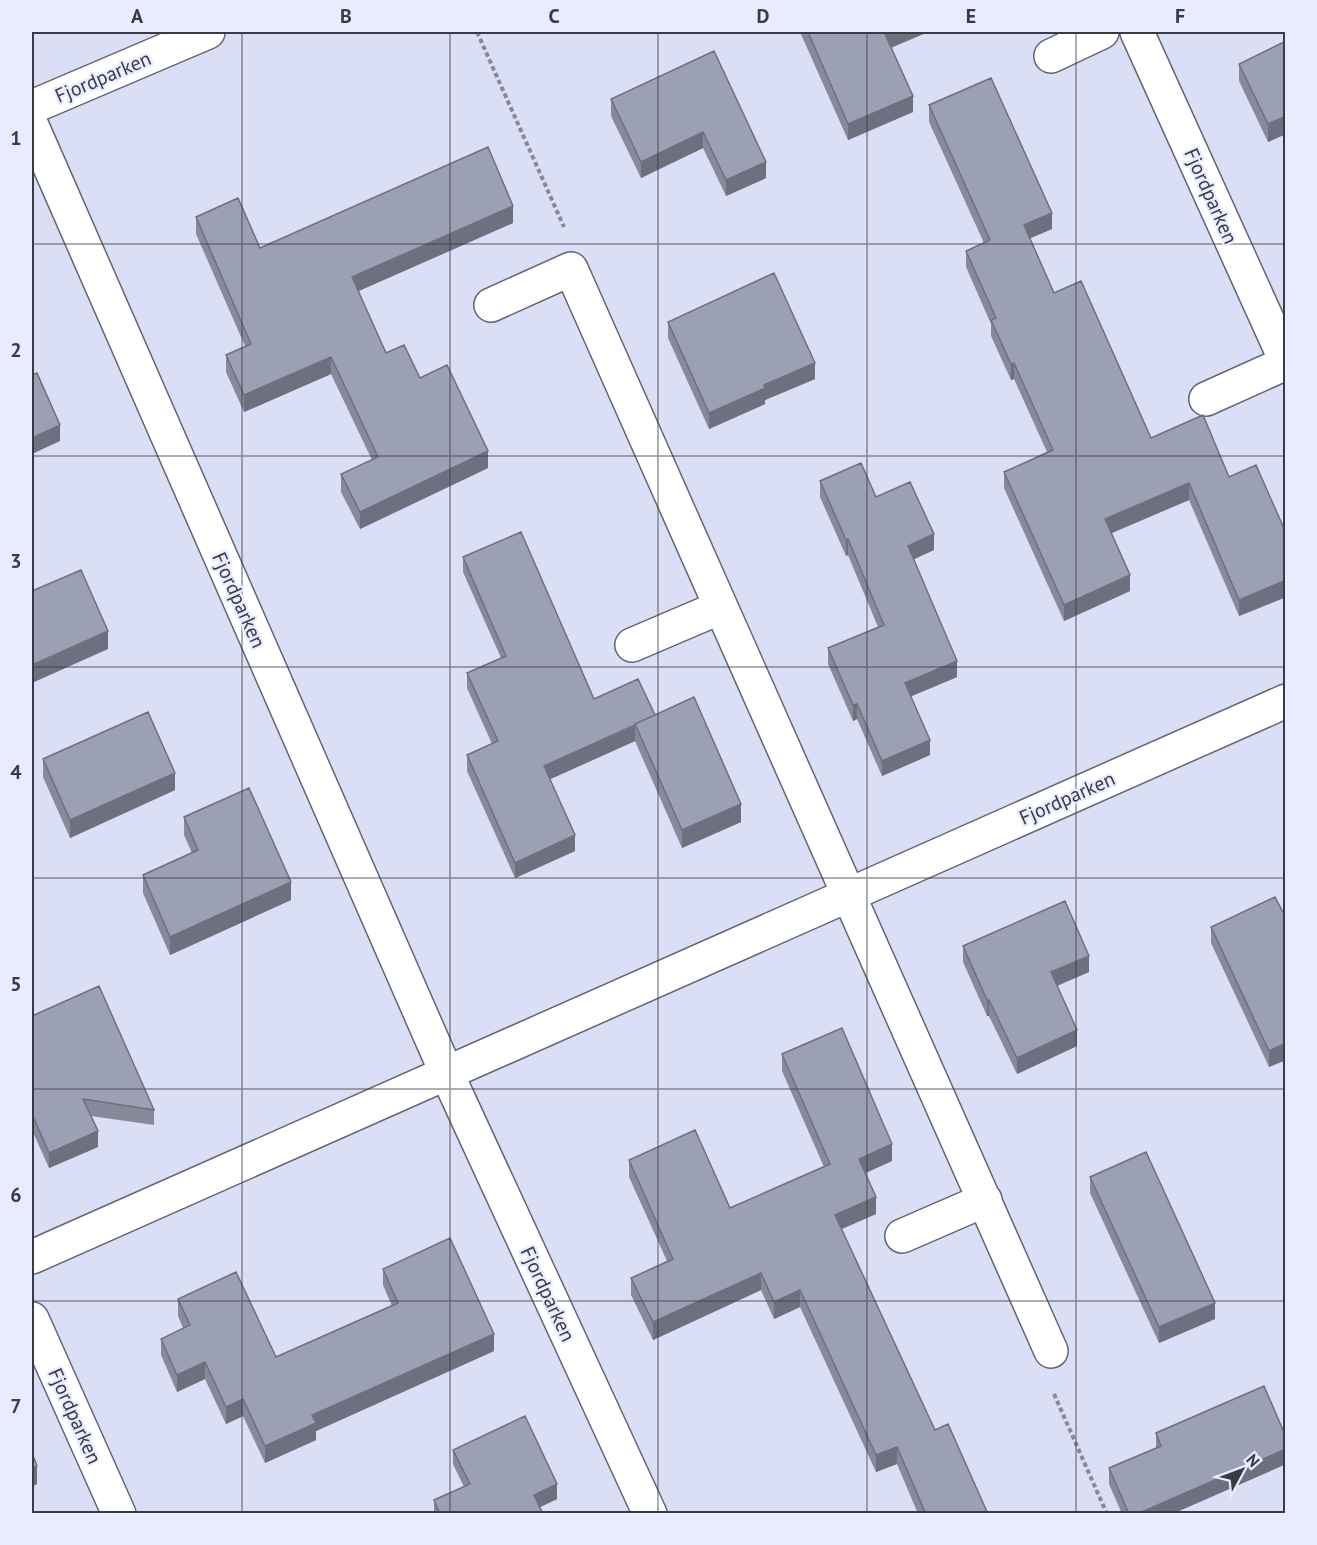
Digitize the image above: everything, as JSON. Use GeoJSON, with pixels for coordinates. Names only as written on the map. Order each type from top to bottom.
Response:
{"type":"FeatureCollection","features":[{"type":"Feature","properties":{"kind":"street","name":"Fjordparken"},"geometry":{"type":"LineString","coordinates":[[32,107],[208,32]]}},
{"type":"Feature","properties":{"kind":"street"},"geometry":{"type":"LineString","coordinates":[[1051,56],[1102,32]]}},
{"type":"Feature","properties":{"kind":"street","name":"Fjordparken"},"geometry":{"type":"LineString","coordinates":[[1137,32],[1286,362],[1206,399]]}},
{"type":"Feature","properties":{"kind":"street","name":"Fjordparken"},"geometry":{"type":"LineString","coordinates":[[32,126],[447,1074],[650,1514]]}},
{"type":"Feature","properties":{"kind":"street"},"geometry":{"type":"LineString","coordinates":[[491,304],[571,269],[1051,1351]]}},
{"type":"Feature","properties":{"kind":"street"},"geometry":{"type":"LineString","coordinates":[[632,645],[721,607]]}},
{"type":"Feature","properties":{"kind":"street","name":"Fjordparken"},"geometry":{"type":"LineString","coordinates":[[32,1257],[1286,702]]}},
{"type":"Feature","properties":{"kind":"street"},"geometry":{"type":"LineString","coordinates":[[902,1236],[985,1200]]}},
{"type":"Feature","properties":{"kind":"street","name":"Fjordparken"},"geometry":{"type":"LineString","coordinates":[[32,1319],[119,1514]]}},
{"type":"Feature","properties":{"kind":"path"},"geometry":{"type":"LineString","coordinates":[[477,32],[566,233],[571,269]]}},
{"type":"Feature","properties":{"kind":"path"},"geometry":{"type":"LineString","coordinates":[[1051,1351],[1048,1381],[1107,1514]]}},
{"type":"Feature","properties":{"kind":"building"},"geometry":{"type":"Polygon","coordinates":[[[808,32],[892,32],[885,34],[913,96],[848,124],[808,32]]]}},
{"type":"Feature","properties":{"kind":"building"},"geometry":{"type":"Polygon","coordinates":[[[1286,41],[1286,116],[1268,124],[1239,64],[1286,41]]]}},
{"type":"Feature","properties":{"kind":"building"},"geometry":{"type":"Polygon","coordinates":[[[714,51],[766,162],[726,180],[703,132],[641,162],[611,99],[714,51]]]}},
{"type":"Feature","properties":{"kind":"building"},"geometry":{"type":"Polygon","coordinates":[[[991,78],[1052,213],[1024,225],[1054,293],[1081,281],[1151,438],[1203,415],[1229,477],[1256,465],[1286,533],[1286,580],[1239,600],[1189,483],[1105,519],[1130,575],[1064,605],[1004,472],[1053,450],[1014,363],[1011,364],[991,320],[996,318],[966,251],[990,240],[929,105],[991,78]]]}},
{"type":"Feature","properties":{"kind":"building"},"geometry":{"type":"Polygon","coordinates":[[[488,147],[513,206],[352,277],[386,353],[404,345],[420,378],[447,365],[488,451],[360,512],[341,474],[378,457],[331,357],[244,395],[226,355],[251,344],[196,217],[238,198],[260,248],[488,147]]]}},
{"type":"Feature","properties":{"kind":"building"},"geometry":{"type":"Polygon","coordinates":[[[774,273],[815,363],[764,385],[765,388],[709,413],[668,322],[774,273]]]}},
{"type":"Feature","properties":{"kind":"building"},"geometry":{"type":"Polygon","coordinates":[[[37,373],[60,425],[32,438],[32,375],[37,373]]]}},
{"type":"Feature","properties":{"kind":"building"},"geometry":{"type":"Polygon","coordinates":[[[861,463],[876,497],[910,482],[934,534],[908,546],[957,661],[905,683],[930,740],[882,761],[857,704],[853,705],[828,648],[884,625],[848,539],[846,540],[820,481],[861,463]]]}},
{"type":"Feature","properties":{"kind":"building"},"geometry":{"type":"Polygon","coordinates":[[[521,532],[594,699],[638,679],[655,715],[544,766],[575,835],[515,863],[467,755],[498,741],[467,673],[506,656],[463,557],[521,532]]]}},
{"type":"Feature","properties":{"kind":"building"},"geometry":{"type":"Polygon","coordinates":[[[81,570],[108,631],[32,665],[32,591],[81,570]]]}},
{"type":"Feature","properties":{"kind":"building"},"geometry":{"type":"Polygon","coordinates":[[[694,697],[741,804],[682,830],[635,724],[694,697]]]}},
{"type":"Feature","properties":{"kind":"building"},"geometry":{"type":"Polygon","coordinates":[[[148,712],[175,773],[70,820],[43,759],[148,712]]]}},
{"type":"Feature","properties":{"kind":"building"},"geometry":{"type":"Polygon","coordinates":[[[249,788],[291,882],[170,937],[143,875],[198,850],[184,817],[249,788]]]}},
{"type":"Feature","properties":{"kind":"building"},"geometry":{"type":"Polygon","coordinates":[[[1275,897],[1286,918],[1286,1043],[1269,1051],[1211,927],[1275,897]]]}},
{"type":"Feature","properties":{"kind":"building"},"geometry":{"type":"Polygon","coordinates":[[[1065,901],[1089,956],[1051,972],[1077,1030],[1017,1058],[987,1000],[963,946],[1065,901]]]}},
{"type":"Feature","properties":{"kind":"building"},"geometry":{"type":"Polygon","coordinates":[[[99,986],[154,1110],[83,1099],[98,1131],[49,1153],[32,1114],[32,1016],[99,986]]]}},
{"type":"Feature","properties":{"kind":"building"},"geometry":{"type":"Polygon","coordinates":[[[842,1028],[892,1144],[859,1159],[876,1197],[835,1215],[935,1430],[948,1424],[988,1514],[926,1514],[897,1447],[876,1455],[800,1290],[774,1302],[761,1273],[653,1322],[631,1278],[673,1259],[629,1160],[695,1130],[730,1208],[830,1164],[782,1054],[842,1028]]]}},
{"type":"Feature","properties":{"kind":"building"},"geometry":{"type":"Polygon","coordinates":[[[1146,1152],[1215,1303],[1159,1327],[1090,1177],[1146,1152]]]}},
{"type":"Feature","properties":{"kind":"building"},"geometry":{"type":"Polygon","coordinates":[[[450,1238],[494,1334],[312,1415],[316,1423],[265,1446],[243,1399],[226,1407],[205,1362],[177,1375],[161,1339],[190,1325],[178,1299],[236,1272],[276,1357],[398,1303],[383,1269],[450,1238]]]}},
{"type":"Feature","properties":{"kind":"building"},"geometry":{"type":"Polygon","coordinates":[[[1264,1386],[1286,1437],[1286,1449],[1137,1514],[1129,1514],[1109,1468],[1161,1446],[1156,1433],[1264,1386]]]}},
{"type":"Feature","properties":{"kind":"building"},"geometry":{"type":"Polygon","coordinates":[[[525,1416],[557,1484],[534,1495],[543,1514],[436,1514],[439,1512],[434,1500],[470,1484],[453,1450],[525,1416]]]}},
{"type":"Feature","properties":{"kind":"building"},"geometry":{"type":"Polygon","coordinates":[[[32,1453],[37,1466],[32,1469],[32,1453]]]}}]}
